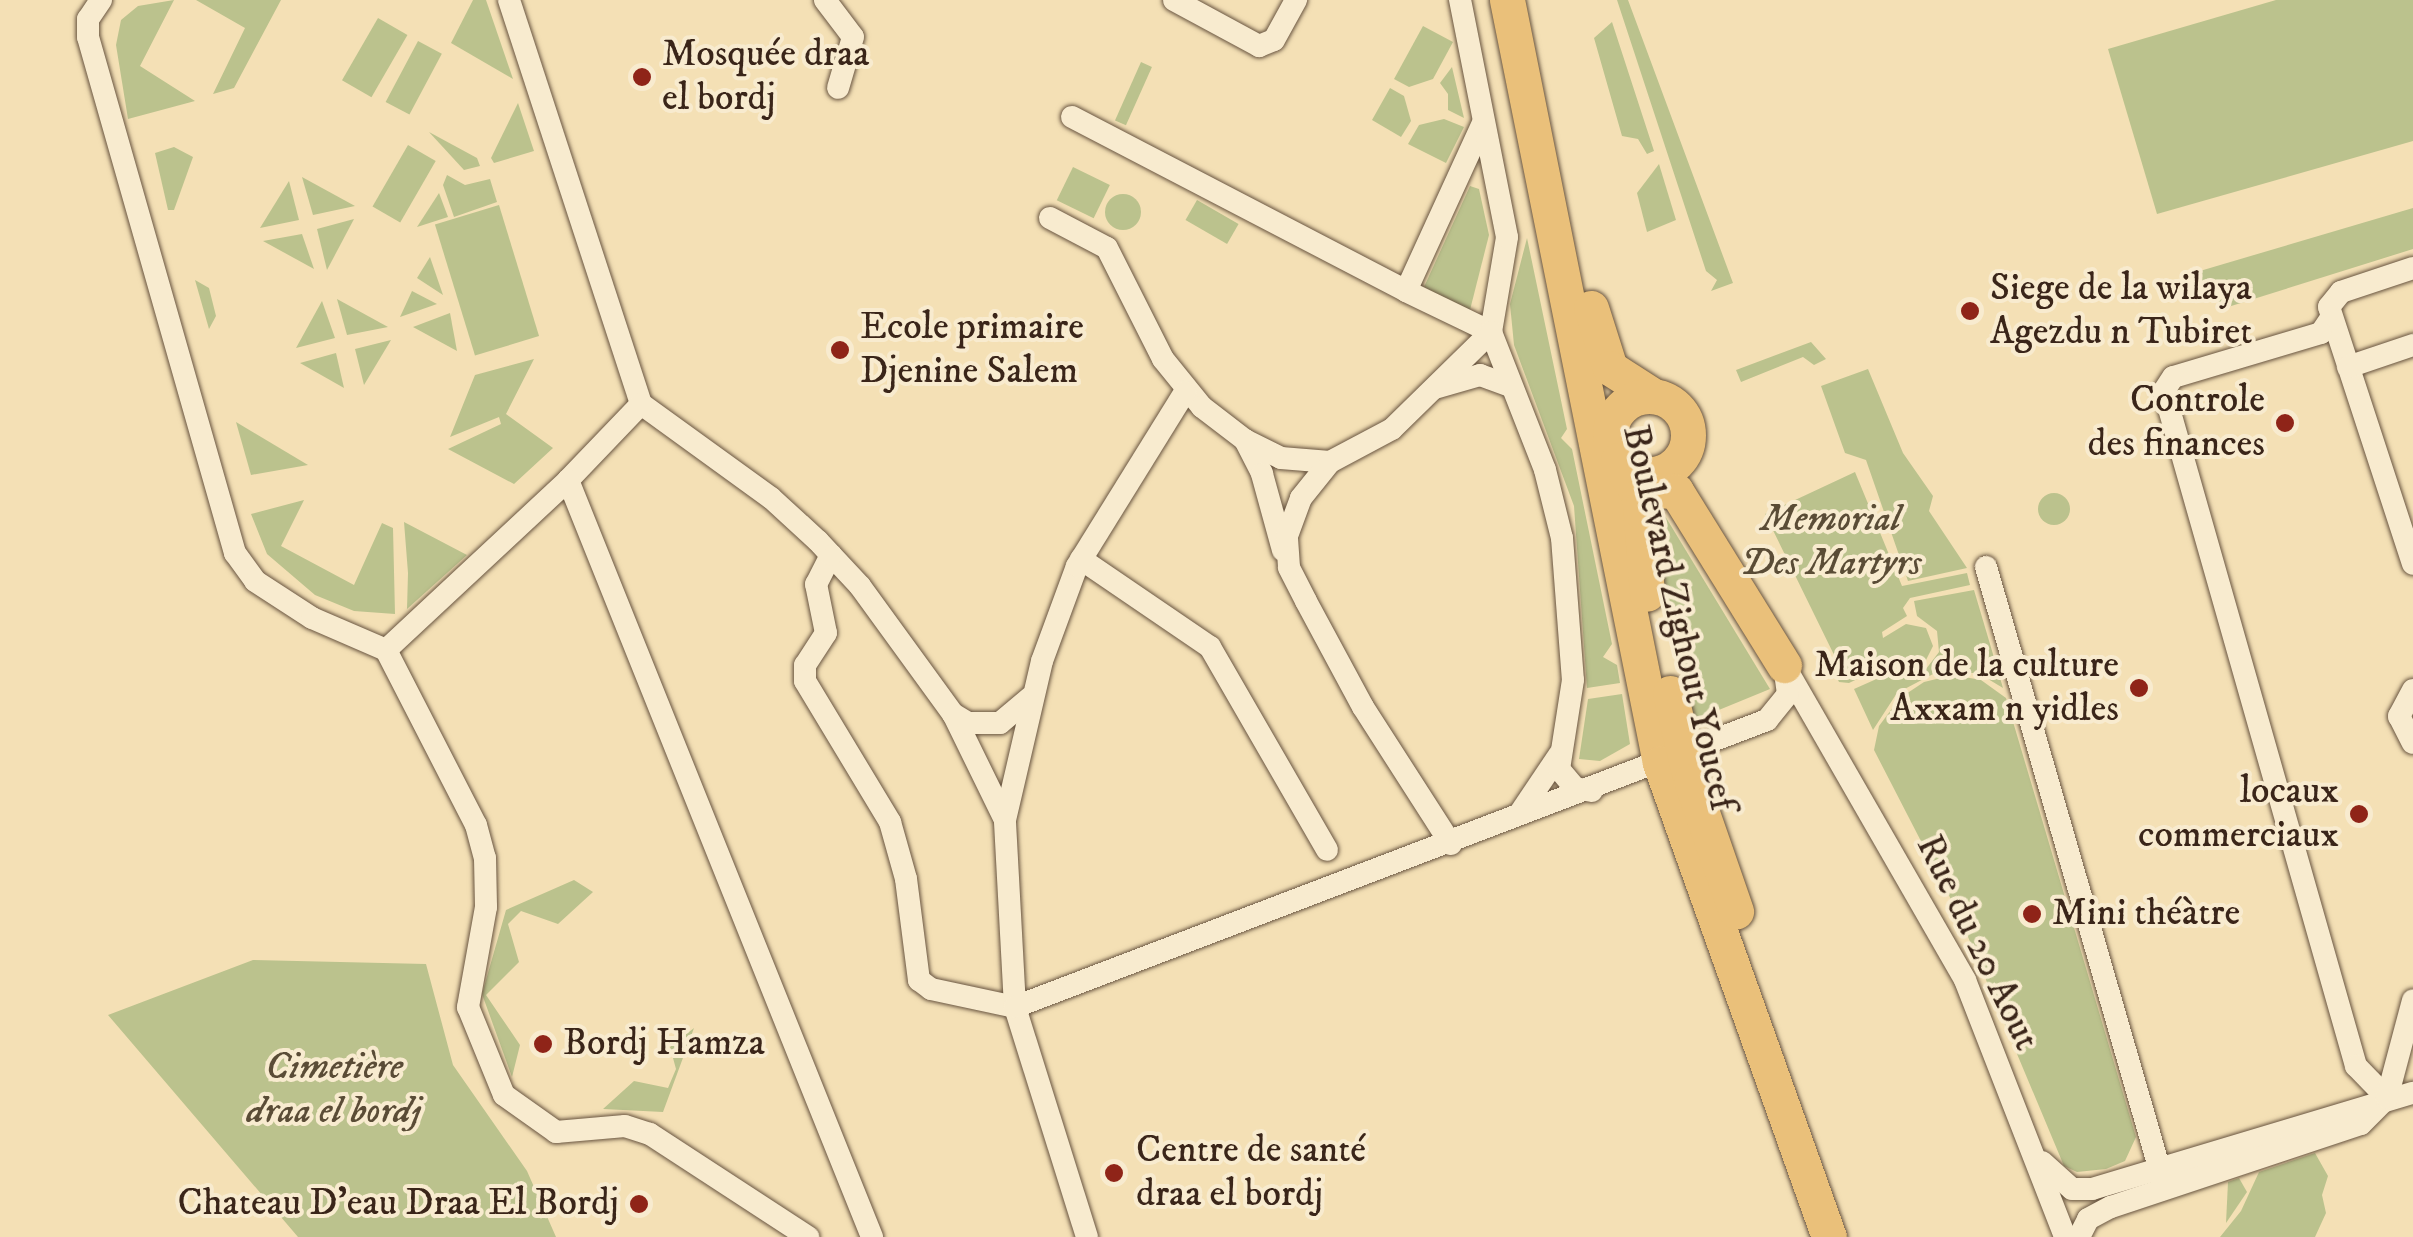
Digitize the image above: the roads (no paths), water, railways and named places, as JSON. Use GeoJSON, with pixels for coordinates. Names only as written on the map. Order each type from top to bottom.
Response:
{"type":"FeatureCollection","features":[{"type":"Feature","properties":{"kind":"main road","name":"Boulevard Zighout Youcef"},"geometry":{"type":"LineString","coordinates":[[1507,0],[1587,403],[1641,568],[1678,766],[1829,1237]]}},
{"type":"Feature","properties":{"kind":"main road","name":"Boulevard Zighout Youcef"},"geometry":{"type":"LineString","coordinates":[[1530,0],[1596,334],[1610,368],[1652,395]]}},
{"type":"Feature","properties":{"kind":"main road"},"geometry":{"type":"LineString","coordinates":[[1694,514],[1688,440],[1680,410],[1652,395],[1619,408],[1614,450],[1624,510],[1659,486],[1676,491],[1694,514],[1784,664]]}},
{"type":"Feature","properties":{"kind":"main road"},"geometry":{"type":"LineString","coordinates":[[1587,403],[1614,450],[1640,474],[1666,470],[1688,440]]}},
{"type":"Feature","properties":{"kind":"main road","name":"Boulevard Zighout Youcef"},"geometry":{"type":"LineString","coordinates":[[1678,766],[1853,1237]]}},
{"type":"Feature","properties":{"kind":"street"},"geometry":{"type":"LineString","coordinates":[[509,0],[641,404],[771,498],[831,555],[953,714],[1005,820]]}},
{"type":"Feature","properties":{"kind":"street"},"geometry":{"type":"LineString","coordinates":[[825,0],[853,37],[838,88]]}},
{"type":"Feature","properties":{"kind":"street"},"geometry":{"type":"LineString","coordinates":[[1185,3],[1259,46],[1274,40],[1296,0]]}},
{"type":"Feature","properties":{"kind":"street"},"geometry":{"type":"LineString","coordinates":[[1460,0],[1507,237],[1491,332],[1507,385],[1555,500],[1568,580],[1573,680],[1560,755],[1534,801],[1504,824]]}},
{"type":"Feature","properties":{"kind":"street"},"geometry":{"type":"LineString","coordinates":[[95,2],[88,37],[235,553],[270,593],[386,650],[476,826],[485,858],[486,907],[467,993],[492,1078],[526,1116],[556,1132],[624,1126],[668,1143],[808,1237]]}},
{"type":"Feature","properties":{"kind":"street"},"geometry":{"type":"LineString","coordinates":[[1072,117],[1491,332]]}},
{"type":"Feature","properties":{"kind":"street"},"geometry":{"type":"LineString","coordinates":[[1406,291],[1484,123]]}},
{"type":"Feature","properties":{"kind":"street"},"geometry":{"type":"LineString","coordinates":[[1050,218],[1107,248],[1185,392],[1244,440],[1280,458],[1330,462],[1377,440],[1491,332]]}},
{"type":"Feature","properties":{"kind":"street"},"geometry":{"type":"LineString","coordinates":[[2411,553],[2330,306],[2341,292],[2413,268]]}},
{"type":"Feature","properties":{"kind":"street"},"geometry":{"type":"LineString","coordinates":[[2331,318],[2322,333],[2173,377],[2164,390],[2356,1066],[2387,1098]]}},
{"type":"Feature","properties":{"kind":"street"},"geometry":{"type":"LineString","coordinates":[[2348,367],[2413,346]]}},
{"type":"Feature","properties":{"kind":"street"},"geometry":{"type":"LineString","coordinates":[[1432,390],[1480,375],[1507,385]]}},
{"type":"Feature","properties":{"kind":"street"},"geometry":{"type":"LineString","coordinates":[[1087,1237],[1015,1007],[1005,820],[1033,694],[1081,559],[1185,392]]}},
{"type":"Feature","properties":{"kind":"street"},"geometry":{"type":"LineString","coordinates":[[386,650],[568,480],[641,404]]}},
{"type":"Feature","properties":{"kind":"street"},"geometry":{"type":"LineString","coordinates":[[1244,440],[1262,474],[1289,567],[1363,707],[1451,844]]}},
{"type":"Feature","properties":{"kind":"street"},"geometry":{"type":"LineString","coordinates":[[1289,567],[1292,519],[1330,462]]}},
{"type":"Feature","properties":{"kind":"street"},"geometry":{"type":"LineString","coordinates":[[568,480],[872,1237]]}},
{"type":"Feature","properties":{"kind":"street"},"geometry":{"type":"LineString","coordinates":[[831,555],[816,584],[826,633],[805,665],[805,680],[890,822],[906,879],[919,980],[931,989],[1015,1007],[1592,791],[1678,766],[1766,720],[1788,694],[1784,664]]}},
{"type":"Feature","properties":{"kind":"street"},"geometry":{"type":"LineString","coordinates":[[1081,559],[1210,647],[1327,850]]}},
{"type":"Feature","properties":{"kind":"street"},"geometry":{"type":"LineString","coordinates":[[1986,567],[2162,1179]]}},
{"type":"Feature","properties":{"kind":"street","name":"Rue du 20 Aout"},"geometry":{"type":"LineString","coordinates":[[1784,664],[1965,980],[2064,1237]]}},
{"type":"Feature","properties":{"kind":"street"},"geometry":{"type":"LineString","coordinates":[[2413,690],[2399,716],[2413,743]]}},
{"type":"Feature","properties":{"kind":"street"},"geometry":{"type":"LineString","coordinates":[[953,714],[968,723],[1000,723],[1033,694]]}},
{"type":"Feature","properties":{"kind":"street"},"geometry":{"type":"LineString","coordinates":[[1766,720],[1800,724],[1831,744]]}},
{"type":"Feature","properties":{"kind":"street"},"geometry":{"type":"LineString","coordinates":[[1560,755],[1565,780],[1592,791]]}},
{"type":"Feature","properties":{"kind":"street"},"geometry":{"type":"LineString","coordinates":[[2034,1151],[2072,1189],[2162,1179],[2361,1124],[2387,1098],[2413,1000]]}},
{"type":"Feature","properties":{"kind":"street"},"geometry":{"type":"LineString","coordinates":[[2054,1210],[2084,1228],[2162,1179],[2387,1098],[2413,1093]]}},
{"type":"Feature","properties":{"kind":"place","name":"Mosquée draa el bordj"},"geometry":{"type":"Point","coordinates":[642,77]}},
{"type":"Feature","properties":{"kind":"place","name":"Siege de la wilaya Agezdu n Tubiret"},"geometry":{"type":"Point","coordinates":[1970,311]}},
{"type":"Feature","properties":{"kind":"place","name":"Ecole primaire Djenine Salem"},"geometry":{"type":"Point","coordinates":[840,350]}},
{"type":"Feature","properties":{"kind":"place","name":"Controle des finances"},"geometry":{"type":"Point","coordinates":[2285,423]}},
{"type":"Feature","properties":{"kind":"place","name":"Maison de la culture Axxam n yidles"},"geometry":{"type":"Point","coordinates":[2139,688]}},
{"type":"Feature","properties":{"kind":"place","name":"locaux commerciaux"},"geometry":{"type":"Point","coordinates":[2359,814]}},
{"type":"Feature","properties":{"kind":"place","name":"Mini théàtre"},"geometry":{"type":"Point","coordinates":[2032,914]}},
{"type":"Feature","properties":{"kind":"place","name":"Bordj Hamza"},"geometry":{"type":"Point","coordinates":[543,1044]}},
{"type":"Feature","properties":{"kind":"place","name":"Centre de santé draa el bordj"},"geometry":{"type":"Point","coordinates":[1114,1173]}},
{"type":"Feature","properties":{"kind":"place","name":"Chateau D'eau Draa El Bordj"},"geometry":{"type":"Point","coordinates":[639,1204]}},
{"type":"Feature","properties":{"kind":"park label","name":"Memorial Des Martyrs"},"geometry":{"type":"Point","coordinates":[1831,542]}},
{"type":"Feature","properties":{"kind":"park label","name":"Cimetière draa el bordj"},"geometry":{"type":"Point","coordinates":[334,1090]}}]}
